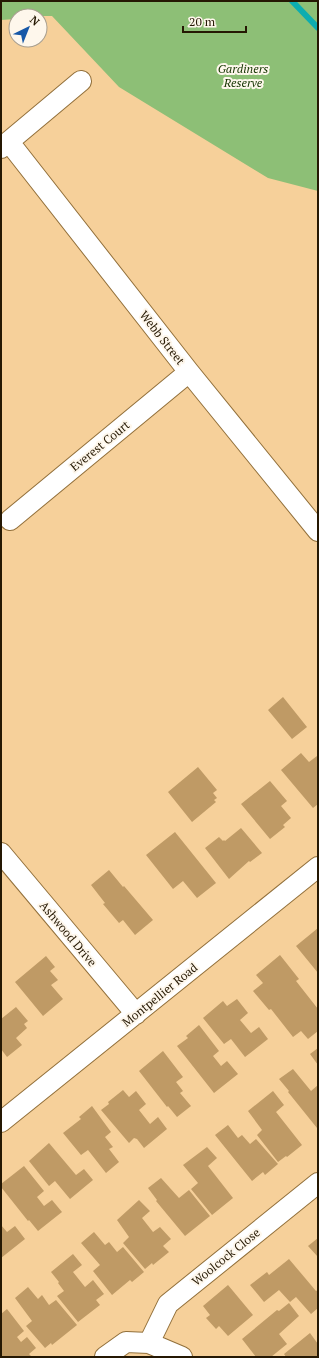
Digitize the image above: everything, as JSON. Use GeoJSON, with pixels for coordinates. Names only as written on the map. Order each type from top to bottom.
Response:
{"type":"FeatureCollection","features":[{"type":"Feature","properties":{"kind":"street"},"geometry":{"type":"LineString","coordinates":[[5,146],[81,81]]}},
{"type":"Feature","properties":{"kind":"street","name":"Webb Street"},"geometry":{"type":"LineString","coordinates":[[5,146],[318,531]]}},
{"type":"Feature","properties":{"kind":"street","name":"Everest Court"},"geometry":{"type":"LineString","coordinates":[[10,520],[189,372]]}},
{"type":"Feature","properties":{"kind":"street","name":"Ashwood Drive"},"geometry":{"type":"LineString","coordinates":[[1,853],[136,1014]]}},
{"type":"Feature","properties":{"kind":"street","name":"Montpellier Road"},"geometry":{"type":"LineString","coordinates":[[1,1122],[318,867]]}},
{"type":"Feature","properties":{"kind":"street","name":"Woolcock Close"},"geometry":{"type":"LineString","coordinates":[[149,1343],[168,1304],[318,1183]]}},
{"type":"Feature","properties":{"kind":"street"},"geometry":{"type":"LineString","coordinates":[[105,1357],[126,1342],[149,1343],[182,1357]]}},
{"type":"Feature","properties":{"kind":"green space","name":"Gardiners Reserve"},"geometry":{"type":"Polygon","coordinates":[[[1,1],[318,1],[318,191],[268,178],[119,87],[52,16],[48,16],[48,8],[8,8],[8,20],[1,20],[1,1]]]}},
{"type":"Feature","properties":{"kind":"building"},"geometry":{"type":"Polygon","coordinates":[[[283,697],[307,727],[292,739],[268,710],[283,697]]]}},
{"type":"Feature","properties":{"kind":"building"},"geometry":{"type":"Polygon","coordinates":[[[301,753],[309,762],[317,756],[318,757],[318,804],[313,808],[281,770],[301,753]]]}},
{"type":"Feature","properties":{"kind":"building"},"geometry":{"type":"Polygon","coordinates":[[[198,767],[217,790],[213,793],[217,798],[214,800],[216,802],[192,822],[168,792],[198,767]]]}},
{"type":"Feature","properties":{"kind":"building"},"geometry":{"type":"Polygon","coordinates":[[[270,781],[287,801],[281,806],[291,818],[283,825],[285,827],[270,839],[241,804],[270,781]]]}},
{"type":"Feature","properties":{"kind":"building"},"geometry":{"type":"Polygon","coordinates":[[[241,828],[262,853],[250,862],[249,861],[229,879],[205,848],[219,837],[225,841],[241,828]]]}},
{"type":"Feature","properties":{"kind":"building"},"geometry":{"type":"Polygon","coordinates":[[[175,832],[216,883],[197,898],[183,881],[173,889],[146,855],[175,832]]]}},
{"type":"Feature","properties":{"kind":"building"},"geometry":{"type":"Polygon","coordinates":[[[109,870],[153,920],[135,935],[123,920],[119,923],[103,904],[105,903],[91,885],[109,870]]]}},
{"type":"Feature","properties":{"kind":"building"},"geometry":{"type":"Polygon","coordinates":[[[318,928],[318,973],[296,946],[318,928]]]}},
{"type":"Feature","properties":{"kind":"building"},"geometry":{"type":"Polygon","coordinates":[[[280,955],[299,979],[296,981],[318,1009],[318,1031],[308,1039],[301,1031],[293,1037],[271,1009],[269,1010],[253,991],[263,983],[256,975],[280,955]]]}},
{"type":"Feature","properties":{"kind":"building"},"geometry":{"type":"Polygon","coordinates":[[[46,956],[55,967],[50,971],[58,980],[51,985],[63,999],[43,1016],[15,982],[46,956]]]}},
{"type":"Feature","properties":{"kind":"building"},"geometry":{"type":"Polygon","coordinates":[[[237,999],[248,1013],[240,1020],[251,1033],[259,1027],[268,1039],[245,1057],[231,1039],[224,1044],[203,1018],[223,1001],[227,1006],[237,999]]]}},
{"type":"Feature","properties":{"kind":"building"},"geometry":{"type":"Polygon","coordinates":[[[16,1007],[28,1021],[24,1024],[27,1028],[16,1038],[22,1045],[7,1057],[1,1049],[1,1019],[16,1007]]]}},
{"type":"Feature","properties":{"kind":"building"},"geometry":{"type":"Polygon","coordinates":[[[199,1025],[219,1051],[213,1056],[221,1066],[227,1061],[238,1074],[214,1093],[177,1046],[188,1038],[186,1036],[199,1025]]]}},
{"type":"Feature","properties":{"kind":"building"},"geometry":{"type":"Polygon","coordinates":[[[318,1048],[318,1065],[310,1054],[318,1048]]]}},
{"type":"Feature","properties":{"kind":"building"},"geometry":{"type":"Polygon","coordinates":[[[163,1051],[183,1077],[176,1082],[183,1091],[180,1093],[191,1106],[177,1117],[168,1106],[167,1107],[139,1071],[163,1051]]]}},
{"type":"Feature","properties":{"kind":"building"},"geometry":{"type":"Polygon","coordinates":[[[293,1069],[311,1091],[318,1085],[317,1128],[279,1079],[293,1069]]]}},
{"type":"Feature","properties":{"kind":"building"},"geometry":{"type":"Polygon","coordinates":[[[123,1090],[129,1097],[136,1091],[146,1104],[139,1110],[150,1124],[158,1117],[167,1129],[144,1148],[137,1139],[134,1138],[129,1143],[101,1110],[109,1104],[108,1102],[123,1090]]]}},
{"type":"Feature","properties":{"kind":"building"},"geometry":{"type":"Polygon","coordinates":[[[273,1091],[284,1105],[276,1112],[302,1145],[278,1162],[257,1135],[262,1130],[248,1111],[273,1091]]]}},
{"type":"Feature","properties":{"kind":"building"},"geometry":{"type":"Polygon","coordinates":[[[92,1106],[111,1132],[105,1137],[113,1147],[109,1149],[119,1162],[106,1173],[88,1150],[81,1155],[63,1133],[81,1119],[79,1117],[92,1106]]]}},
{"type":"Feature","properties":{"kind":"building"},"geometry":{"type":"Polygon","coordinates":[[[228,1125],[238,1138],[242,1135],[250,1144],[256,1139],[278,1164],[265,1175],[263,1172],[252,1181],[215,1135],[228,1125]]]}},
{"type":"Feature","properties":{"kind":"building"},"geometry":{"type":"Polygon","coordinates":[[[49,1143],[76,1175],[84,1169],[93,1180],[70,1199],[55,1181],[49,1186],[29,1161],[49,1143]]]}},
{"type":"Feature","properties":{"kind":"building"},"geometry":{"type":"Polygon","coordinates":[[[207,1147],[217,1158],[208,1166],[233,1198],[212,1215],[191,1189],[198,1183],[183,1165],[207,1147]]]}},
{"type":"Feature","properties":{"kind":"building"},"geometry":{"type":"Polygon","coordinates":[[[24,1166],[44,1191],[37,1197],[44,1206],[52,1200],[62,1212],[38,1231],[29,1220],[28,1221],[1,1187],[1,1184],[24,1166]]]}},
{"type":"Feature","properties":{"kind":"building"},"geometry":{"type":"Polygon","coordinates":[[[161,1178],[179,1198],[189,1190],[210,1216],[185,1236],[156,1201],[157,1200],[148,1188],[161,1178]]]}},
{"type":"Feature","properties":{"kind":"building"},"geometry":{"type":"Polygon","coordinates":[[[139,1200],[150,1211],[142,1218],[153,1232],[160,1227],[171,1239],[163,1246],[169,1252],[153,1265],[152,1263],[145,1269],[123,1243],[129,1237],[117,1220],[139,1200]]]}},
{"type":"Feature","properties":{"kind":"building"},"geometry":{"type":"Polygon","coordinates":[[[1,1225],[7,1232],[15,1226],[25,1239],[1,1258],[1,1225]]]}},
{"type":"Feature","properties":{"kind":"building"},"geometry":{"type":"Polygon","coordinates":[[[94,1232],[105,1245],[109,1242],[117,1252],[123,1247],[144,1272],[132,1282],[130,1280],[112,1295],[93,1271],[100,1265],[81,1243],[94,1232]]]}},
{"type":"Feature","properties":{"kind":"building"},"geometry":{"type":"Polygon","coordinates":[[[318,1238],[318,1257],[308,1246],[318,1238]]]}},
{"type":"Feature","properties":{"kind":"building"},"geometry":{"type":"Polygon","coordinates":[[[73,1254],[82,1265],[73,1272],[85,1287],[93,1280],[104,1294],[96,1300],[100,1305],[78,1322],[57,1296],[64,1291],[51,1272],[73,1254]]]}},
{"type":"Feature","properties":{"kind":"building"},"geometry":{"type":"Polygon","coordinates":[[[289,1259],[316,1291],[318,1290],[318,1308],[311,1314],[296,1297],[290,1302],[279,1290],[264,1302],[250,1285],[267,1272],[269,1275],[289,1259]]]}},
{"type":"Feature","properties":{"kind":"building"},"geometry":{"type":"Polygon","coordinates":[[[228,1285],[253,1315],[228,1336],[219,1326],[216,1329],[206,1318],[210,1315],[203,1306],[228,1285]]]}},
{"type":"Feature","properties":{"kind":"building"},"geometry":{"type":"Polygon","coordinates":[[[28,1287],[38,1299],[42,1295],[49,1305],[56,1300],[77,1325],[52,1345],[51,1343],[45,1348],[26,1326],[32,1321],[15,1298],[28,1287]]]}},
{"type":"Feature","properties":{"kind":"building"},"geometry":{"type":"Polygon","coordinates":[[[289,1303],[299,1316],[279,1334],[287,1344],[271,1357],[256,1357],[242,1339],[277,1310],[279,1311],[289,1303]]]}},
{"type":"Feature","properties":{"kind":"building"},"geometry":{"type":"Polygon","coordinates":[[[7,1309],[24,1331],[17,1337],[21,1342],[27,1337],[36,1348],[29,1354],[32,1357],[1,1357],[1,1314],[7,1309]]]}},
{"type":"Feature","properties":{"kind":"building"},"geometry":{"type":"Polygon","coordinates":[[[310,1333],[318,1344],[318,1357],[286,1357],[284,1354],[310,1333]]]}},
{"type":"Feature","properties":{"kind":"waterway"},"geometry":{"type":"LineString","coordinates":[[292,1],[318,28]]}}]}
